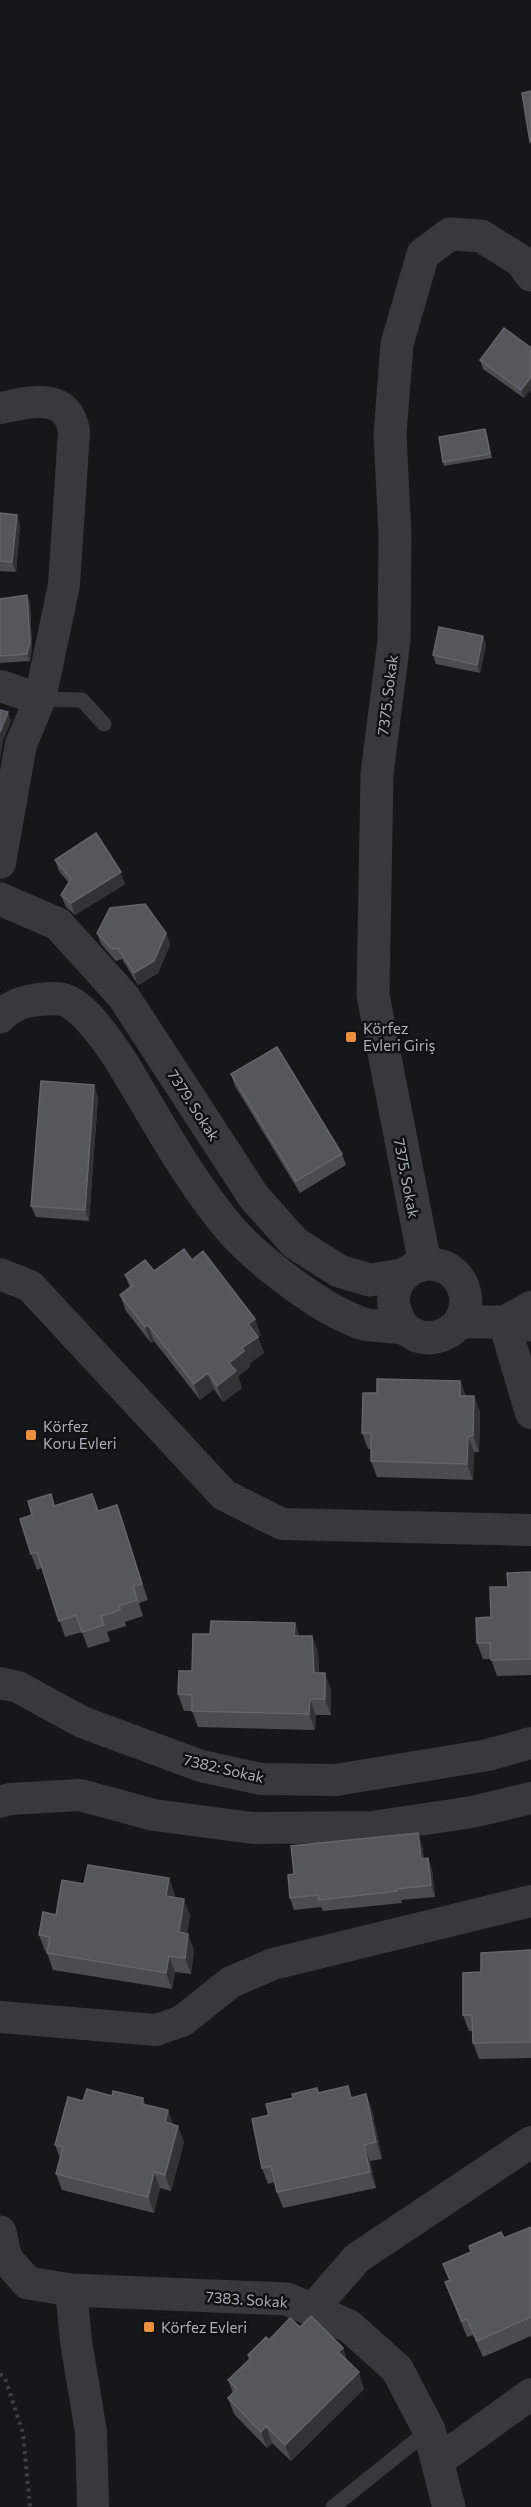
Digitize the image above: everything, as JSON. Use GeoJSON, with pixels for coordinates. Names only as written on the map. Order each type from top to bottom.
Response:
{"type":"FeatureCollection","features":[{"type":"Feature","properties":{"kind":"street","name":"7375. Sokak"},"geometry":{"type":"LineString","coordinates":[[414,1270],[373,995],[377,773],[394,641],[395,535],[390,434],[397,344],[423,254],[450,234],[481,236],[521,261],[531,275]]}},
{"type":"Feature","properties":{"kind":"street"},"geometry":{"type":"LineString","coordinates":[[0,408],[45,402],[61,406],[72,417],[74,431],[64,585],[40,699],[21,744],[1,847]]}},
{"type":"Feature","properties":{"kind":"street"},"geometry":{"type":"LineString","coordinates":[[0,686],[40,699]]}},
{"type":"Feature","properties":{"kind":"street","name":"7379. Sokak"},"geometry":{"type":"LineString","coordinates":[[0,899],[58,924],[123,996],[254,1197],[295,1242],[339,1271],[369,1280],[414,1270],[448,1269],[458,1277],[464,1288],[465,1311],[459,1322]]}},
{"type":"Feature","properties":{"kind":"street"},"geometry":{"type":"LineString","coordinates":[[0,1017],[8,1008],[26,1001],[46,998],[68,1001],[90,1018],[111,1044],[195,1181],[234,1232],[280,1274],[328,1308],[363,1323],[405,1329],[428,1338],[451,1331],[459,1322],[522,1318],[528,1394]]}},
{"type":"Feature","properties":{"kind":"street"},"geometry":{"type":"LineString","coordinates":[[405,1329],[393,1309],[393,1297],[396,1285],[414,1270]]}},
{"type":"Feature","properties":{"kind":"street"},"geometry":{"type":"LineString","coordinates":[[0,1274],[30,1286],[224,1495],[282,1524],[531,1530]]}},
{"type":"Feature","properties":{"kind":"street","name":"7382: Sokak"},"geometry":{"type":"LineString","coordinates":[[0,1683],[18,1687],[82,1722],[190,1762],[261,1779],[336,1780],[488,1755],[531,1743]]}},
{"type":"Feature","properties":{"kind":"street"},"geometry":{"type":"LineString","coordinates":[[0,1802],[10,1799],[80,1795],[154,1815],[254,1828],[312,1828],[372,1827],[472,1812],[531,1798]]}},
{"type":"Feature","properties":{"kind":"street"},"geometry":{"type":"LineString","coordinates":[[0,2017],[156,2030],[182,2021],[231,1982],[273,1964],[531,1901]]}},
{"type":"Feature","properties":{"kind":"street"},"geometry":{"type":"LineString","coordinates":[[312,2310],[357,2259],[531,2142]]}},
{"type":"Feature","properties":{"kind":"street","name":"7383. Sokak"},"geometry":{"type":"LineString","coordinates":[[2,2250],[28,2283],[71,2290],[286,2299],[349,2326],[397,2369],[429,2430],[449,2507]]}},
{"type":"Feature","properties":{"kind":"street"},"geometry":{"type":"LineString","coordinates":[[71,2290],[76,2341],[91,2432],[93,2507]]}},
{"type":"Feature","properties":{"kind":"street"},"geometry":{"type":"LineString","coordinates":[[438,2461],[531,2394]]}},
{"type":"Feature","properties":{"kind":"lane"},"geometry":{"type":"LineString","coordinates":[[40,699],[82,700],[104,724]]}},
{"type":"Feature","properties":{"kind":"lane"},"geometry":{"type":"LineString","coordinates":[[333,2507],[429,2430]]}},
{"type":"Feature","properties":{"kind":"path"},"geometry":{"type":"LineString","coordinates":[[0,2374],[5,2378],[23,2433],[30,2507]]}},
{"type":"Feature","properties":{"kind":"building"},"geometry":{"type":"Polygon","coordinates":[[[531,91],[531,141],[530,142],[522,93],[531,91]]]}},
{"type":"Feature","properties":{"kind":"building"},"geometry":{"type":"Polygon","coordinates":[[[504,328],[531,348],[531,377],[521,390],[480,360],[504,328]]]}},
{"type":"Feature","properties":{"kind":"building"},"geometry":{"type":"Polygon","coordinates":[[[485,429],[490,454],[443,462],[439,437],[485,429]]]}},
{"type":"Feature","properties":{"kind":"building"},"geometry":{"type":"Polygon","coordinates":[[[0,513],[17,515],[12,562],[0,561],[0,513]]]}},
{"type":"Feature","properties":{"kind":"building"},"geometry":{"type":"Polygon","coordinates":[[[27,595],[30,642],[27,654],[0,656],[0,599],[27,595]]]}},
{"type":"Feature","properties":{"kind":"building"},"geometry":{"type":"Polygon","coordinates":[[[439,627],[483,636],[477,665],[433,655],[439,627]]]}},
{"type":"Feature","properties":{"kind":"building"},"geometry":{"type":"Polygon","coordinates":[[[0,710],[8,712],[0,732],[0,710]]]}},
{"type":"Feature","properties":{"kind":"building"},"geometry":{"type":"Polygon","coordinates":[[[96,833],[121,872],[71,903],[61,895],[71,879],[55,860],[96,833]]]}},
{"type":"Feature","properties":{"kind":"building"},"geometry":{"type":"Polygon","coordinates":[[[145,904],[166,933],[154,961],[134,973],[118,948],[112,949],[97,933],[110,908],[145,904]]]}},
{"type":"Feature","properties":{"kind":"building"},"geometry":{"type":"Polygon","coordinates":[[[277,1047],[342,1154],[296,1181],[231,1074],[277,1047]]]}},
{"type":"Feature","properties":{"kind":"building"},"geometry":{"type":"Polygon","coordinates":[[[41,1081],[94,1085],[85,1210],[31,1206],[41,1081]]]}},
{"type":"Feature","properties":{"kind":"building"},"geometry":{"type":"Polygon","coordinates":[[[184,1249],[192,1260],[203,1251],[255,1319],[248,1324],[258,1337],[242,1348],[244,1351],[229,1363],[236,1371],[217,1386],[208,1373],[194,1384],[148,1325],[145,1327],[120,1295],[133,1285],[125,1275],[145,1260],[154,1271],[184,1249]]]}},
{"type":"Feature","properties":{"kind":"building"},"geometry":{"type":"Polygon","coordinates":[[[377,1379],[460,1381],[460,1396],[474,1396],[473,1436],[468,1436],[467,1464],[371,1461],[371,1433],[362,1433],[363,1393],[377,1393],[377,1379]]]}},
{"type":"Feature","properties":{"kind":"building"},"geometry":{"type":"Polygon","coordinates":[[[51,1494],[54,1506],[92,1494],[98,1511],[117,1505],[142,1584],[133,1586],[137,1600],[119,1606],[120,1610],[101,1616],[104,1625],[82,1632],[76,1615],[59,1621],[37,1552],[31,1554],[20,1519],[32,1515],[28,1501],[51,1494]]]}},
{"type":"Feature","properties":{"kind":"building"},"geometry":{"type":"Polygon","coordinates":[[[531,1572],[531,1659],[491,1660],[490,1643],[477,1643],[476,1618],[491,1617],[490,1587],[508,1587],[507,1573],[531,1572]]]}},
{"type":"Feature","properties":{"kind":"building"},"geometry":{"type":"Polygon","coordinates":[[[211,1621],[295,1623],[294,1636],[312,1636],[314,1673],[325,1673],[325,1699],[310,1699],[309,1714],[192,1711],[192,1695],[178,1694],[179,1671],[192,1671],[193,1634],[210,1634],[211,1621]]]}},
{"type":"Feature","properties":{"kind":"building"},"geometry":{"type":"Polygon","coordinates":[[[418,1833],[421,1859],[428,1858],[431,1885],[319,1900],[318,1895],[290,1898],[288,1875],[294,1874],[291,1846],[418,1833]]]}},
{"type":"Feature","properties":{"kind":"building"},"geometry":{"type":"Polygon","coordinates":[[[88,1865],[169,1878],[166,1896],[184,1899],[179,1932],[188,1934],[185,1958],[169,1956],[166,1973],[47,1953],[50,1937],[39,1935],[43,1912],[56,1915],[62,1880],[84,1884],[88,1865]]]}},
{"type":"Feature","properties":{"kind":"building"},"geometry":{"type":"Polygon","coordinates":[[[531,1950],[531,2042],[473,2043],[472,2015],[463,2015],[463,1973],[481,1972],[481,1953],[531,1950]]]}},
{"type":"Feature","properties":{"kind":"building"},"geometry":{"type":"Polygon","coordinates":[[[348,2086],[351,2098],[366,2094],[376,2142],[364,2145],[370,2172],[277,2192],[271,2166],[262,2168],[252,2119],[269,2115],[266,2104],[293,2098],[292,2094],[317,2088],[318,2093],[348,2086]]]}},
{"type":"Feature","properties":{"kind":"building"},"geometry":{"type":"Polygon","coordinates":[[[87,2089],[112,2096],[113,2091],[143,2098],[142,2104],[168,2110],[165,2122],[178,2126],[165,2175],[154,2172],[148,2197],[56,2174],[63,2147],[55,2145],[68,2097],[83,2101],[87,2089]]]}},
{"type":"Feature","properties":{"kind":"building"},"geometry":{"type":"Polygon","coordinates":[[[531,2227],[531,2317],[477,2341],[467,2319],[462,2321],[445,2282],[450,2280],[443,2264],[471,2252],[469,2246],[501,2232],[504,2238],[531,2227]]]}},
{"type":"Feature","properties":{"kind":"building"},"geometry":{"type":"Polygon","coordinates":[[[311,2316],[343,2348],[338,2352],[359,2372],[285,2445],[266,2426],[261,2432],[228,2398],[237,2389],[228,2380],[251,2358],[248,2355],[266,2337],[269,2340],[290,2318],[300,2327],[311,2316]]]}},
{"type":"Feature","properties":{"kind":"place","name":"Körfez Evleri Giriş"},"geometry":{"type":"Point","coordinates":[351,1037]}},
{"type":"Feature","properties":{"kind":"place","name":"Körfez Koru Evleri"},"geometry":{"type":"Point","coordinates":[31,1435]}},
{"type":"Feature","properties":{"kind":"place","name":"Körfez Evleri"},"geometry":{"type":"Point","coordinates":[149,2327]}}]}
